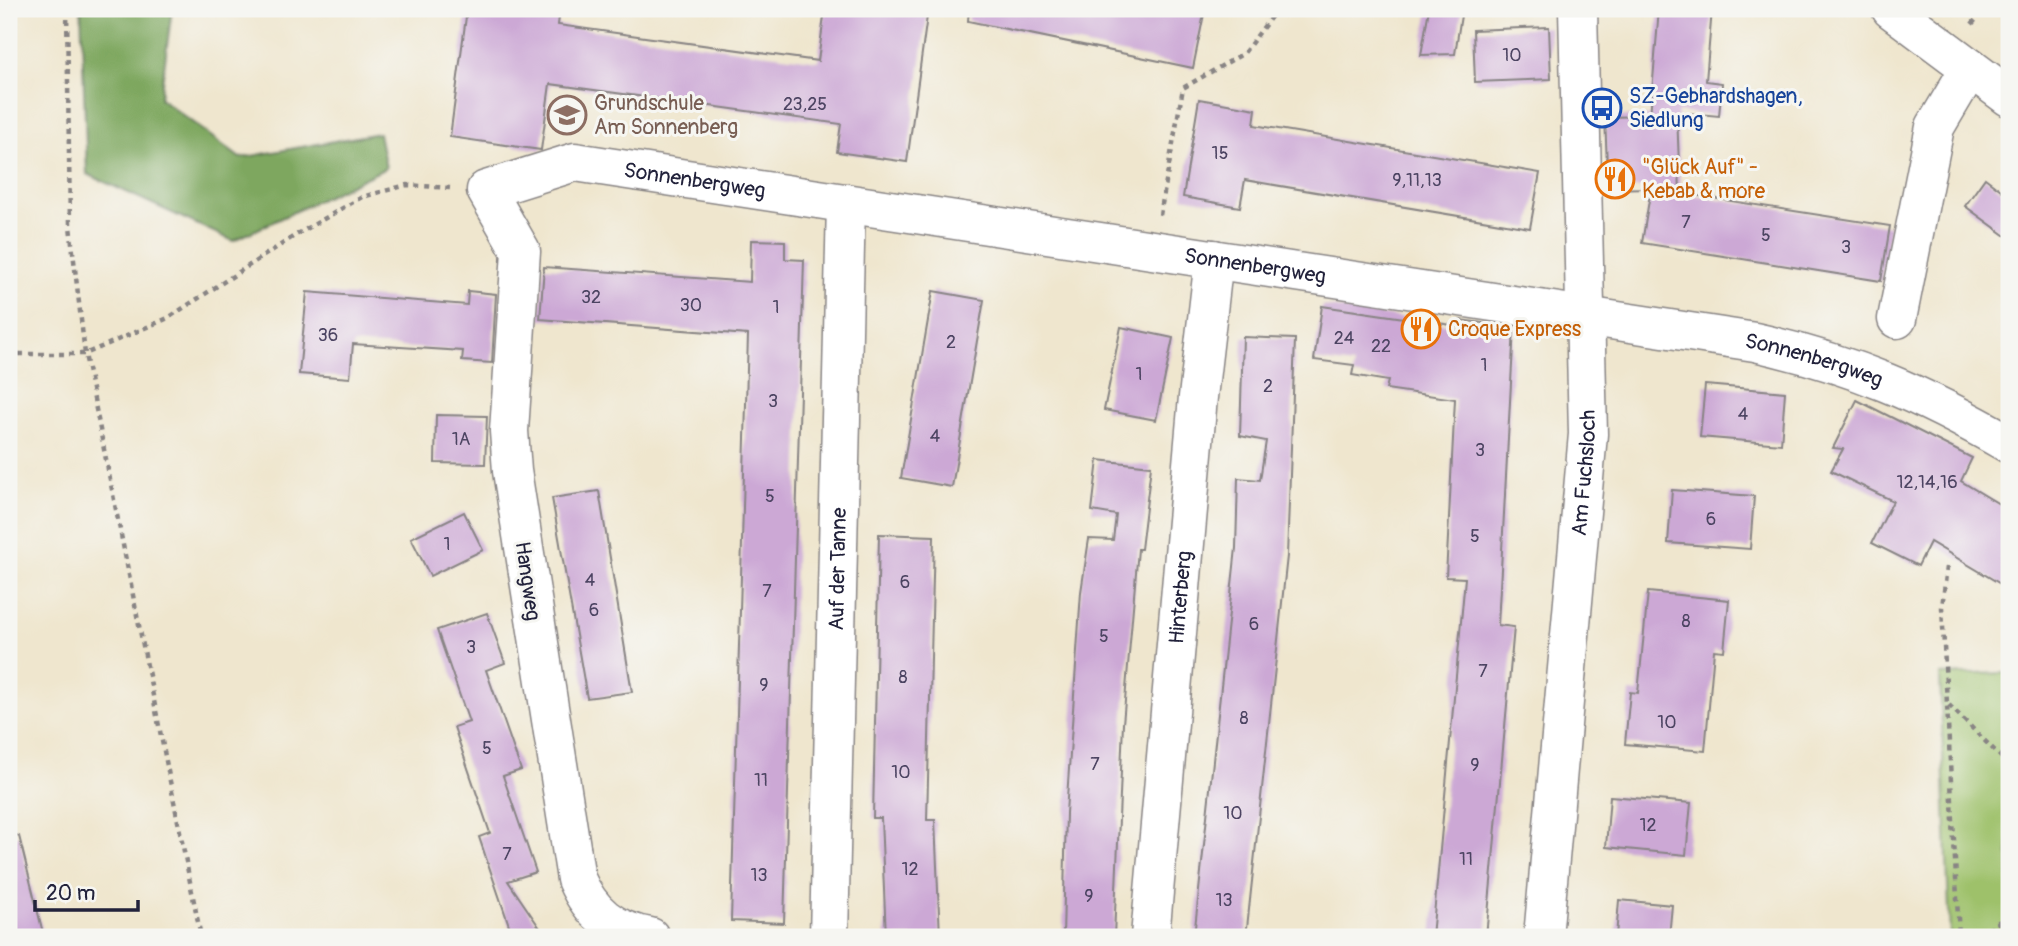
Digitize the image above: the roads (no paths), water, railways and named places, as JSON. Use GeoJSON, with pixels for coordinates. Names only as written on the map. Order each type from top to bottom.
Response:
{"type":"FeatureCollection","features":[{"type":"Feature","properties":{"kind":"street","name":"Am Fuchsloch"},"geometry":{"type":"LineString","coordinates":[[1543,937],[1588,434],[1587,316],[1578,105],[1578,9]]}},
{"type":"Feature","properties":{"kind":"street"},"geometry":{"type":"LineString","coordinates":[[1891,9],[2009,97]]}},
{"type":"Feature","properties":{"kind":"street"},"geometry":{"type":"LineString","coordinates":[[1896,319],[1931,138],[1950,98],[1970,68]]}},
{"type":"Feature","properties":{"kind":"street","name":"Sonnenbergweg"},"geometry":{"type":"LineString","coordinates":[[486,190],[575,162],[1755,342],[1853,367],[1909,390],[2009,444]]}},
{"type":"Feature","properties":{"kind":"street","name":"Hangweg"},"geometry":{"type":"LineString","coordinates":[[486,190],[521,251],[509,431],[512,471],[576,879],[594,911],[613,926],[650,937]]}},
{"type":"Feature","properties":{"kind":"street","name":"Auf der Tanne"},"geometry":{"type":"LineString","coordinates":[[829,937],[846,203]]}},
{"type":"Feature","properties":{"kind":"street","name":"Hinterberg"},"geometry":{"type":"LineString","coordinates":[[1150,937],[1200,383],[1214,259]]}},
{"type":"Feature","properties":{"kind":"place","name":"SZ-Gebhardshagen, Siedlung"},"geometry":{"type":"Point","coordinates":[1602,108]}},
{"type":"Feature","properties":{"kind":"place","name":"Grundschule Am Sonnenberg"},"geometry":{"type":"Point","coordinates":[567,115]}},
{"type":"Feature","properties":{"kind":"place","name":"\"Glück Auf\" - Kebab & more"},"geometry":{"type":"Point","coordinates":[1615,179]}},
{"type":"Feature","properties":{"kind":"place","name":"Croque Express"},"geometry":{"type":"Point","coordinates":[1421,329]}}]}
